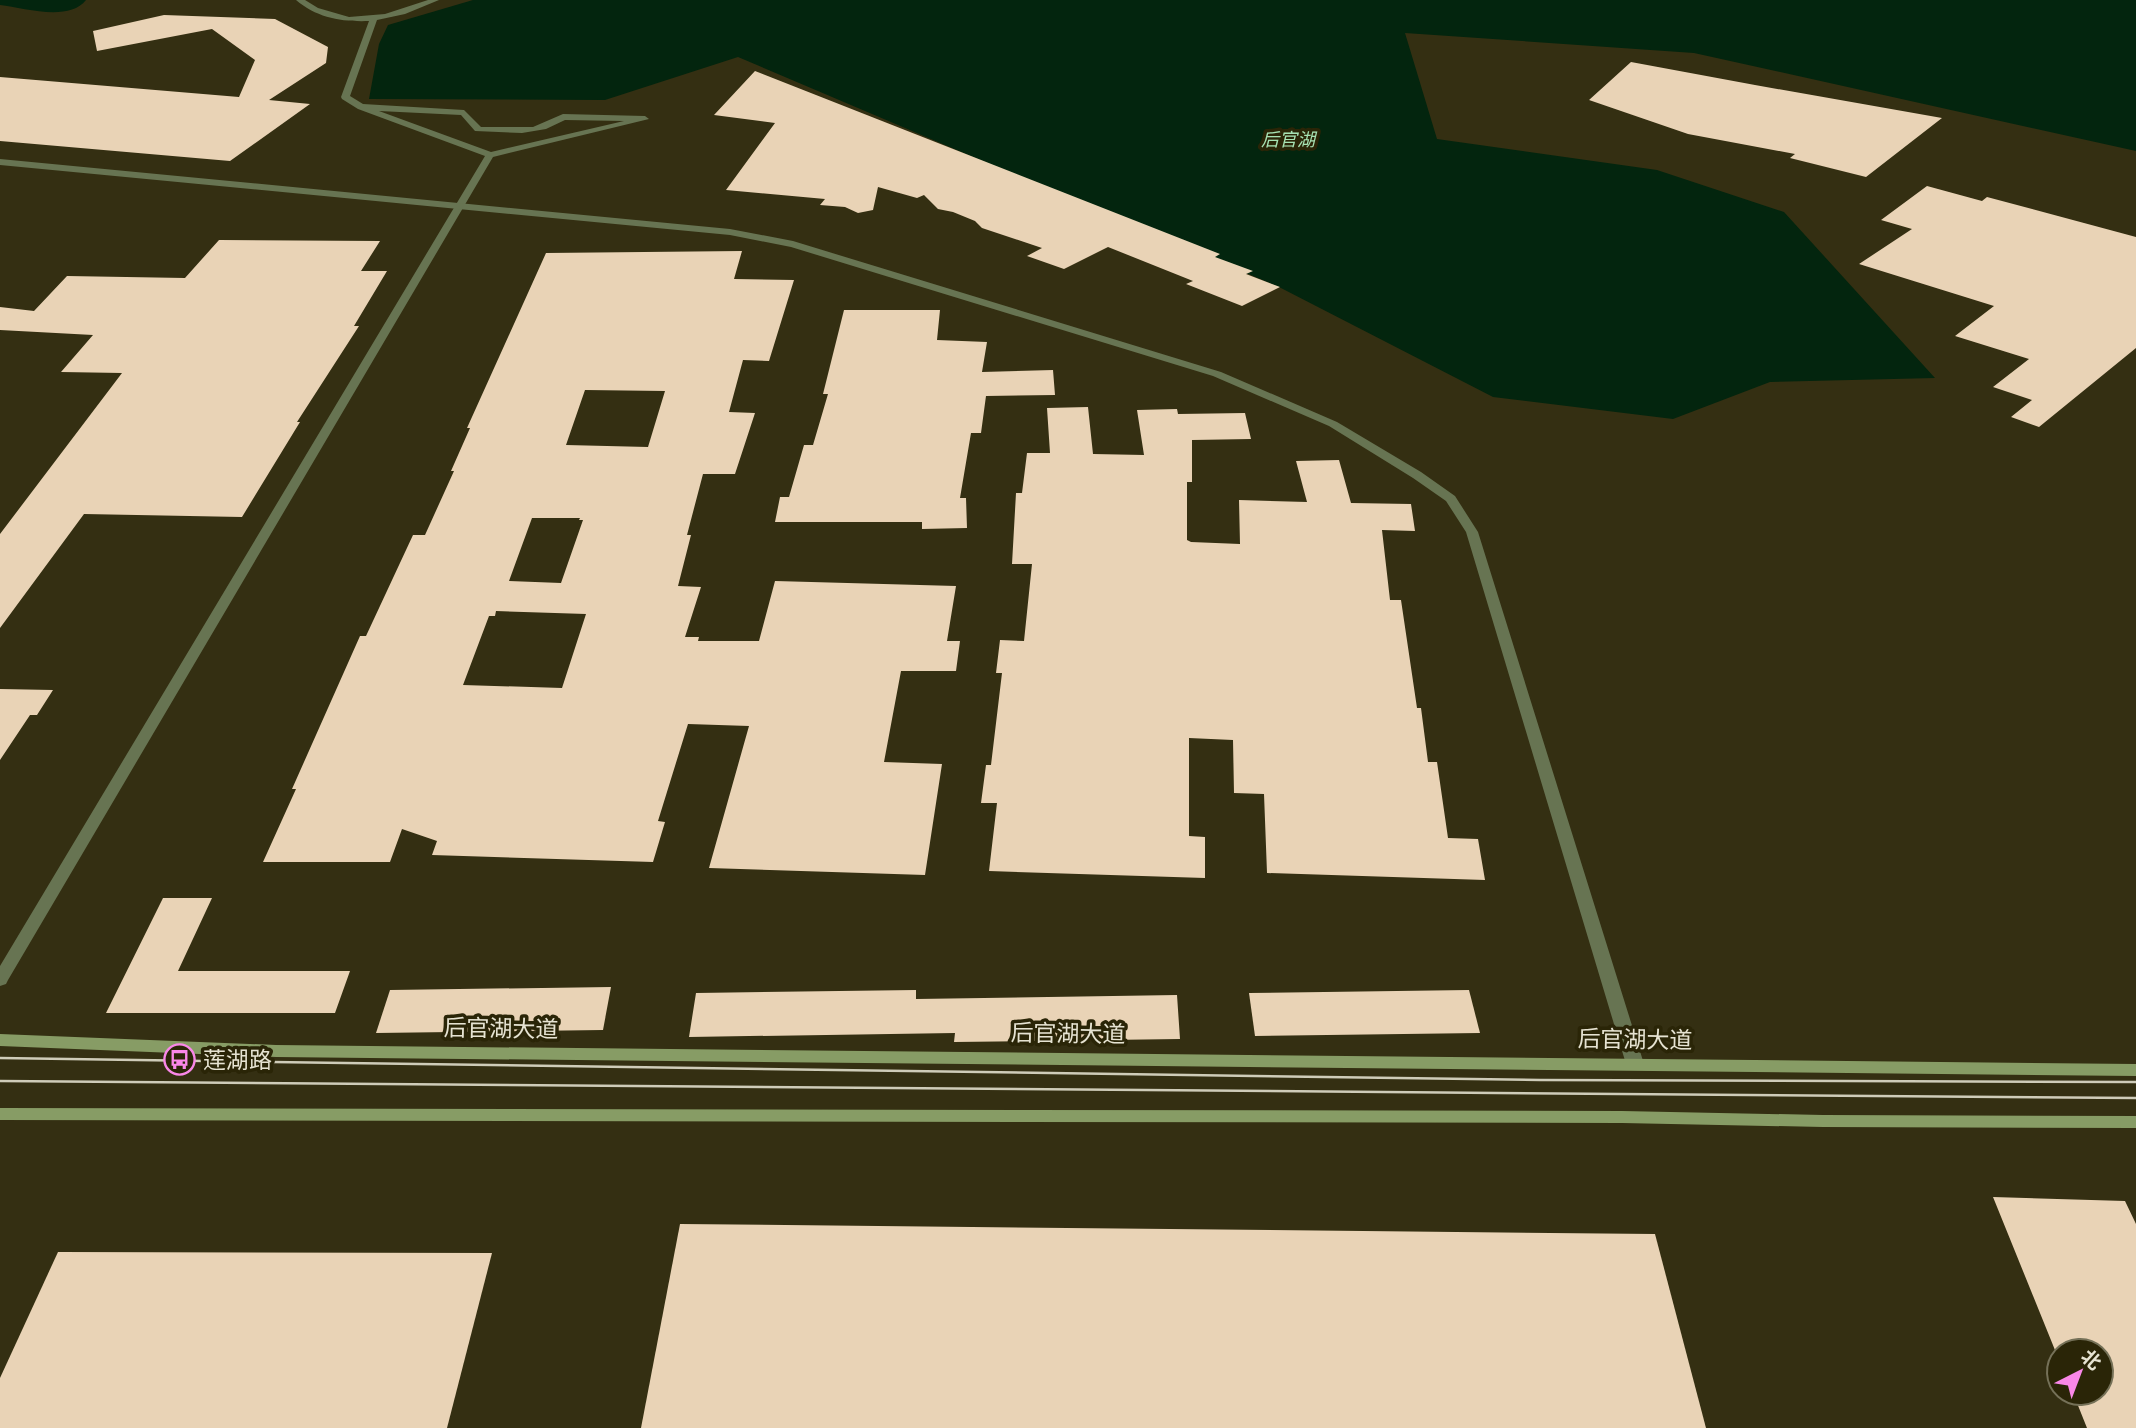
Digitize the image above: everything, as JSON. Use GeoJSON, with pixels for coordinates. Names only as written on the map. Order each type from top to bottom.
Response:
{"type":"FeatureCollection","features":[{"type":"Feature","properties":{"kind":"main road","name":"后官湖大道"},"geometry":{"type":"LineString","coordinates":[[0,1040],[276,1051],[2136,1070]]}},
{"type":"Feature","properties":{"kind":"main road"},"geometry":{"type":"LineString","coordinates":[[0,1114],[1608,1116],[1836,1121],[2136,1122]]}},
{"type":"Feature","properties":{"kind":"street"},"geometry":{"type":"LineString","coordinates":[[300,0],[308,7],[328,14],[373,20],[435,0]]}},
{"type":"Feature","properties":{"kind":"street"},"geometry":{"type":"LineString","coordinates":[[361,107],[464,113],[478,129],[509,131],[533,130],[553,124],[563,117],[645,119],[490,155],[361,107],[345,97],[373,20]]}},
{"type":"Feature","properties":{"kind":"street"},"geometry":{"type":"LineString","coordinates":[[0,980],[490,155]]}},
{"type":"Feature","properties":{"kind":"street"},"geometry":{"type":"LineString","coordinates":[[0,162],[730,232],[793,244],[1217,374],[1333,424],[1451,499],[1472,532],[1635,1064]]}},
{"type":"Feature","properties":{"kind":"water"},"geometry":{"type":"Polygon","coordinates":[[[0,0],[86,0],[69,10],[46,12],[0,5],[0,0]]]}},
{"type":"Feature","properties":{"kind":"water","name":"后官湖"},"geometry":{"type":"Polygon","coordinates":[[[473,0],[2136,0],[2136,151],[1694,53],[1405,33],[1437,139],[1657,170],[1784,212],[1935,378],[1770,382],[1673,419],[1493,397],[1279,287],[738,57],[605,100],[369,99],[379,44],[388,25],[473,0]]]}},
{"type":"Feature","properties":{"kind":"building"},"geometry":{"type":"Polygon","coordinates":[[[164,15],[275,19],[328,47],[326,63],[269,100],[310,104],[230,161],[0,141],[0,77],[239,97],[255,60],[212,29],[97,51],[93,31],[164,15]]]}},
{"type":"Feature","properties":{"kind":"building"},"geometry":{"type":"Polygon","coordinates":[[[1631,62],[1942,118],[1866,177],[1790,158],[1795,154],[1688,134],[1589,100],[1631,62]]]}},
{"type":"Feature","properties":{"kind":"building"},"geometry":{"type":"Polygon","coordinates":[[[755,71],[1220,254],[1215,257],[1253,271],[1246,274],[1280,287],[1242,306],[1186,284],[1193,281],[1108,247],[1064,269],[1027,256],[1042,248],[982,228],[975,221],[953,212],[938,209],[924,195],[917,198],[878,187],[873,210],[858,213],[845,207],[820,205],[825,199],[726,190],[775,123],[714,115],[755,71]]]}},
{"type":"Feature","properties":{"kind":"building"},"geometry":{"type":"Polygon","coordinates":[[[1927,186],[1982,201],[1987,197],[2136,237],[2136,348],[2039,427],[2011,417],[2032,400],[1993,387],[2029,359],[1955,336],[1994,306],[1859,264],[1912,229],[1881,220],[1927,186]]]}},
{"type":"Feature","properties":{"kind":"building"},"geometry":{"type":"Polygon","coordinates":[[[219,240],[380,241],[361,271],[387,271],[354,326],[359,326],[297,422],[300,422],[242,517],[84,514],[0,628],[0,534],[122,373],[61,372],[93,335],[0,330],[0,307],[34,311],[67,276],[185,278],[219,240]]]}},
{"type":"Feature","properties":{"kind":"building"},"geometry":{"type":"Polygon","coordinates":[[[742,251],[734,279],[794,280],[769,361],[743,360],[729,412],[755,413],[735,474],[703,474],[687,535],[691,535],[678,586],[701,587],[685,637],[699,637],[698,641],[759,641],[775,581],[956,586],[947,641],[960,641],[956,671],[901,671],[884,762],[942,764],[925,875],[709,868],[749,726],[688,724],[658,821],[665,822],[653,862],[432,855],[437,841],[402,829],[390,862],[263,862],[296,789],[292,789],[360,636],[366,636],[413,535],[425,535],[454,471],[451,471],[470,428],[467,428],[546,253],[742,251]],[[585,390],[566,445],[648,447],[665,391],[585,390]],[[532,518],[509,581],[561,583],[583,520],[532,518]],[[496,611],[495,616],[489,616],[463,685],[562,688],[586,614],[496,611]]]}},
{"type":"Feature","properties":{"kind":"building"},"geometry":{"type":"Polygon","coordinates":[[[844,310],[940,310],[937,340],[987,342],[982,372],[1053,370],[1055,395],[986,396],[981,433],[971,433],[960,498],[966,498],[967,528],[922,529],[922,522],[775,522],[780,497],[789,497],[804,445],[813,445],[828,394],[823,394],[844,310]]]}},
{"type":"Feature","properties":{"kind":"building"},"geometry":{"type":"Polygon","coordinates":[[[1088,407],[1093,454],[1144,455],[1137,410],[1177,409],[1178,414],[1245,413],[1251,439],[1192,440],[1192,482],[1187,482],[1187,540],[1191,542],[1240,544],[1239,500],[1307,502],[1296,461],[1339,460],[1351,503],[1411,504],[1415,531],[1382,530],[1390,600],[1401,600],[1417,708],[1421,708],[1428,762],[1437,762],[1448,838],[1478,839],[1485,880],[1267,873],[1264,794],[1234,793],[1233,740],[1189,738],[1189,836],[1205,837],[1205,878],[989,871],[997,803],[981,803],[986,765],[991,765],[1002,673],[996,673],[1000,640],[1024,641],[1032,564],[1012,564],[1016,493],[1022,493],[1027,453],[1050,453],[1047,408],[1088,407]]]}},
{"type":"Feature","properties":{"kind":"building"},"geometry":{"type":"Polygon","coordinates":[[[0,689],[53,690],[37,715],[30,715],[0,760],[0,689]]]}},
{"type":"Feature","properties":{"kind":"building"},"geometry":{"type":"Polygon","coordinates":[[[163,898],[212,898],[178,971],[350,971],[335,1013],[106,1013],[163,898]]]}},
{"type":"Feature","properties":{"kind":"building"},"geometry":{"type":"Polygon","coordinates":[[[611,987],[603,1030],[376,1033],[390,990],[611,987]]]}},
{"type":"Feature","properties":{"kind":"building"},"geometry":{"type":"Polygon","coordinates":[[[916,990],[916,999],[1177,995],[1180,1039],[954,1042],[955,1033],[689,1037],[696,993],[916,990]]]}},
{"type":"Feature","properties":{"kind":"building"},"geometry":{"type":"Polygon","coordinates":[[[1469,990],[1480,1033],[1255,1036],[1249,993],[1469,990]]]}},
{"type":"Feature","properties":{"kind":"building"},"geometry":{"type":"Polygon","coordinates":[[[1993,1197],[2125,1201],[2136,1224],[2136,1428],[2087,1428],[2079,1407],[2115,1407],[2115,1337],[2050,1337],[1993,1197]]]}},
{"type":"Feature","properties":{"kind":"building"},"geometry":{"type":"Polygon","coordinates":[[[680,1224],[1655,1234],[1706,1428],[641,1428],[680,1224]]]}},
{"type":"Feature","properties":{"kind":"building"},"geometry":{"type":"Polygon","coordinates":[[[58,1252],[492,1253],[447,1428],[0,1428],[0,1378],[58,1252]]]}},
{"type":"Feature","properties":{"kind":"tram line"},"geometry":{"type":"LineString","coordinates":[[0,1058],[1540,1080],[2136,1082]]}},
{"type":"Feature","properties":{"kind":"tram line"},"geometry":{"type":"LineString","coordinates":[[0,1081],[2136,1098]]}},
{"type":"Feature","properties":{"kind":"place","name":"莲湖路"},"geometry":{"type":"Point","coordinates":[180,1060]}}]}
